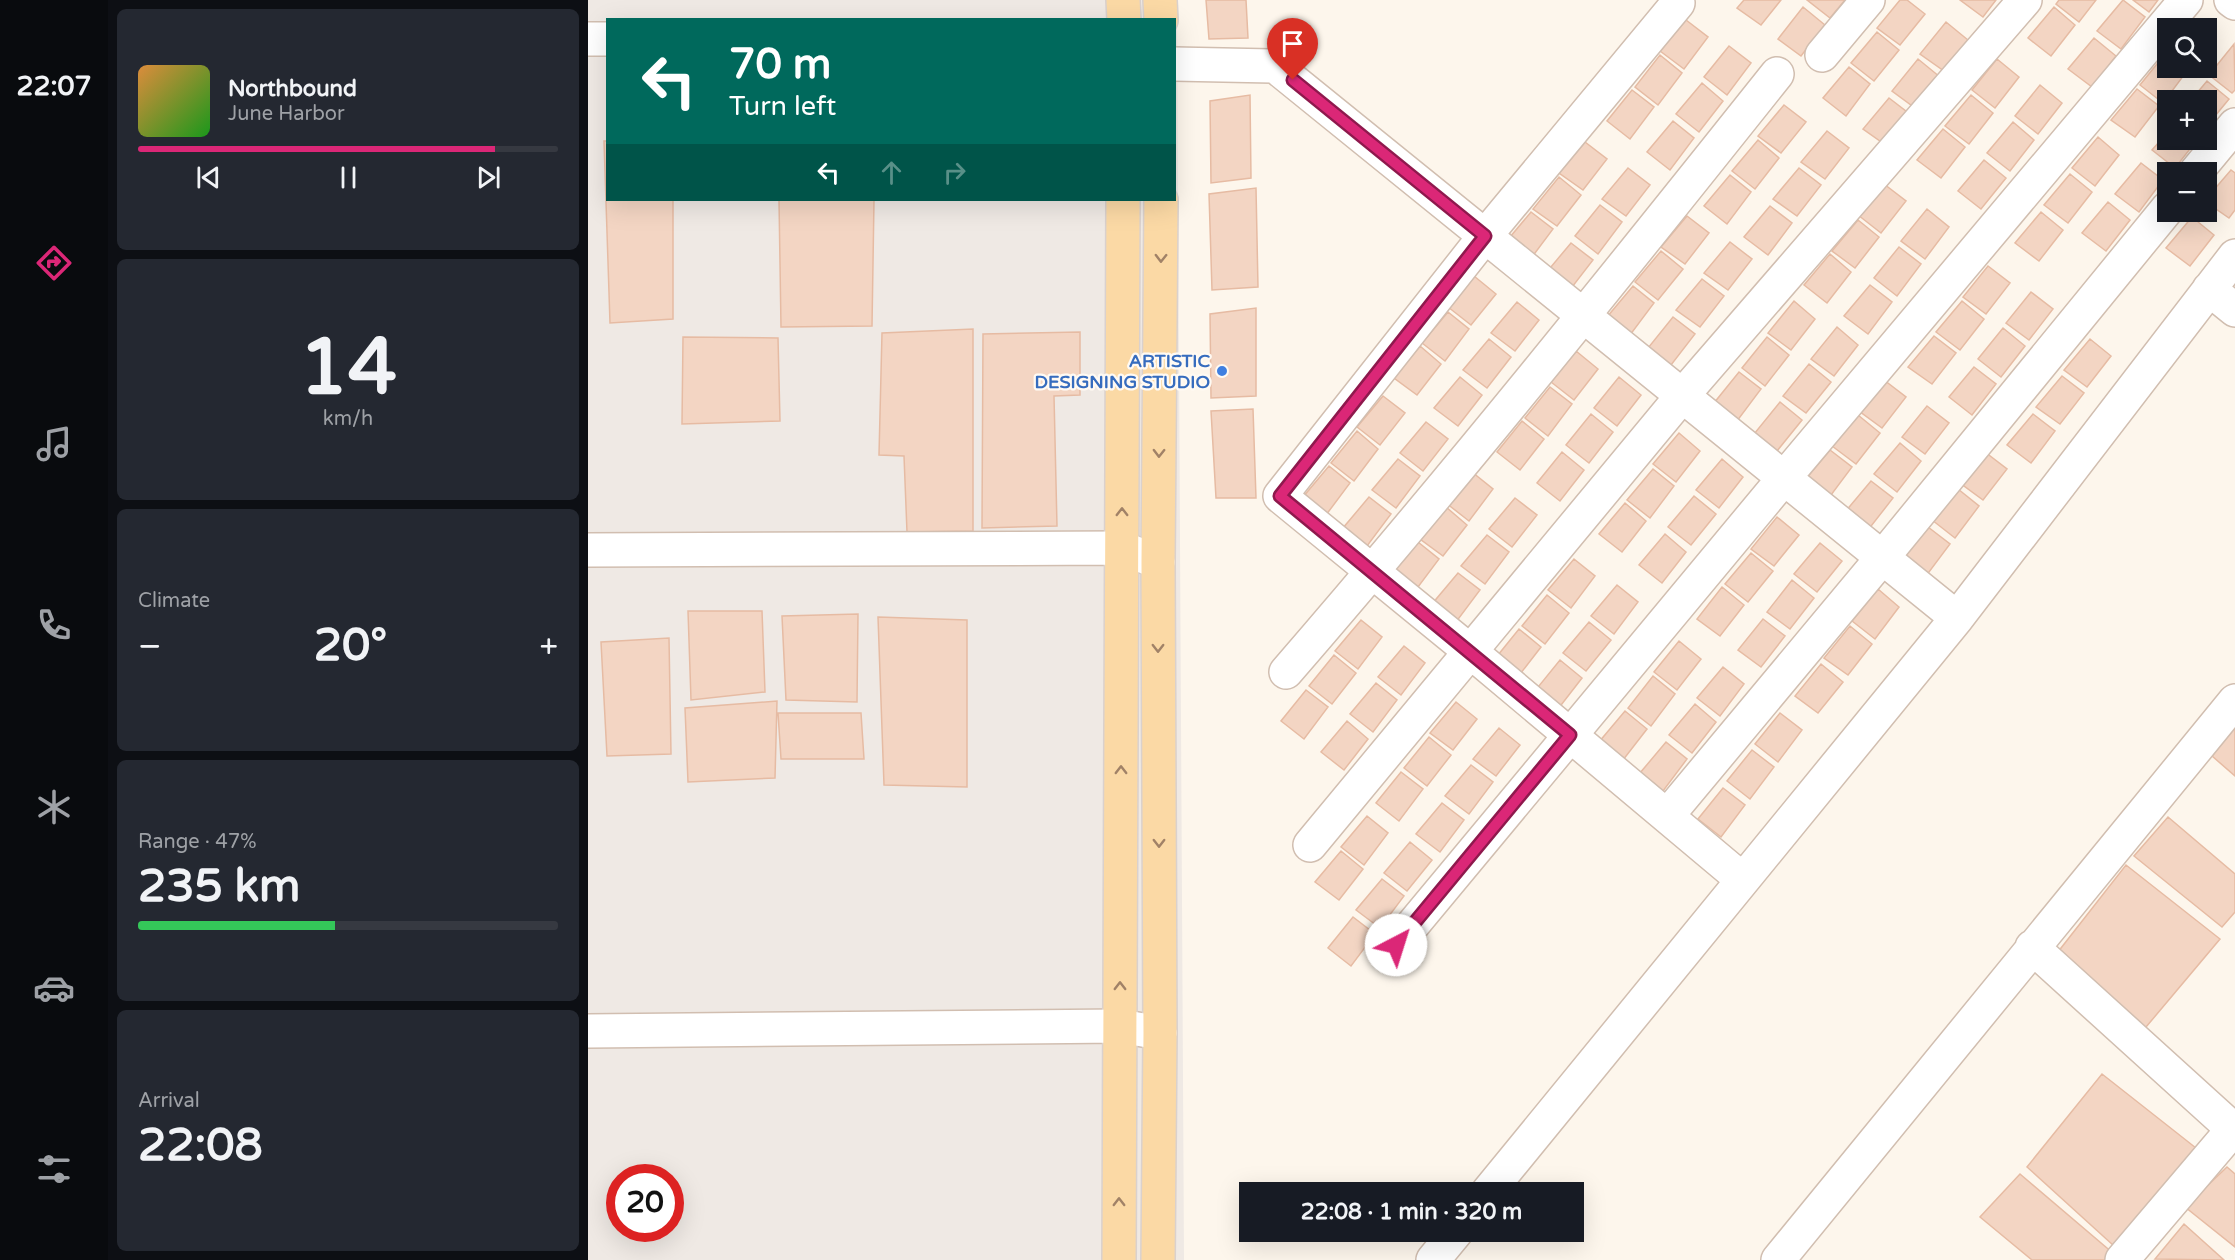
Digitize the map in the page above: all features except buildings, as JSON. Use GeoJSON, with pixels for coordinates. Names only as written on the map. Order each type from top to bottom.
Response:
{"type":"FeatureCollection","features":[{"type":"Feature","properties":{"kind":"main road"},"geometry":{"type":"LineString","coordinates":[[1123,0],[1124,18]]}},
{"type":"Feature","properties":{"kind":"main road"},"geometry":{"type":"LineString","coordinates":[[1160,0],[1161,18]]}},
{"type":"Feature","properties":{"kind":"main road"},"geometry":{"type":"LineString","coordinates":[[1119,1260],[1123,201]]}},
{"type":"Feature","properties":{"kind":"main road"},"geometry":{"type":"LineString","coordinates":[[1158,1260],[1160,1033],[1158,562],[1161,201]]}},
{"type":"Feature","properties":{"kind":"street"},"geometry":{"type":"LineString","coordinates":[[1822,55],[1868,0]]}},
{"type":"Feature","properties":{"kind":"street"},"geometry":{"type":"LineString","coordinates":[[1310,845],[1682,396],[2025,0]]}},
{"type":"Feature","properties":{"kind":"street"},"geometry":{"type":"LineString","coordinates":[[1396,945],[1784,478],[2186,0]]}},
{"type":"Feature","properties":{"kind":"street"},"geometry":{"type":"LineString","coordinates":[[2231,0],[2235,3]]}},
{"type":"Feature","properties":{"kind":"street"},"geometry":{"type":"LineString","coordinates":[[1678,3],[1485,236],[1280,496],[1471,652],[1743,880]]}},
{"type":"Feature","properties":{"kind":"street"},"geometry":{"type":"LineString","coordinates":[[588,39],[606,39]]}},
{"type":"Feature","properties":{"kind":"street"},"geometry":{"type":"LineString","coordinates":[[1176,64],[1275,66],[1957,618]]}},
{"type":"Feature","properties":{"kind":"street"},"geometry":{"type":"LineString","coordinates":[[1286,672],[1584,316],[1777,74]]}},
{"type":"Feature","properties":{"kind":"street"},"geometry":{"type":"LineString","coordinates":[[2204,162],[2235,125]]}},
{"type":"Feature","properties":{"kind":"street"},"geometry":{"type":"LineString","coordinates":[[1667,816],[1882,558],[2157,221]]}},
{"type":"Feature","properties":{"kind":"street"},"geometry":{"type":"LineString","coordinates":[[1496,1182],[1957,618],[2235,256]]}},
{"type":"Feature","properties":{"kind":"street"},"geometry":{"type":"LineString","coordinates":[[2210,289],[2235,310]]}},
{"type":"Feature","properties":{"kind":"street"},"geometry":{"type":"LineString","coordinates":[[588,550],[1122,548],[1158,562]]}},
{"type":"Feature","properties":{"kind":"street"},"geometry":{"type":"LineString","coordinates":[[1778,1260],[2235,701]]}},
{"type":"Feature","properties":{"kind":"street"},"geometry":{"type":"LineString","coordinates":[[2032,947],[2234,1129],[2122,1260]]}},
{"type":"Feature","properties":{"kind":"street"},"geometry":{"type":"LineString","coordinates":[[588,1031],[1120,1026],[1160,1033]]}},
{"type":"Feature","properties":{"kind":"street"},"geometry":{"type":"LineString","coordinates":[[1433,1260],[1448,1242]]}},
{"type":"Feature","properties":{"kind":"shaded area"},"geometry":{"type":"Polygon","coordinates":[[[588,0],[1177,0],[1184,1260],[588,1260],[588,0]]]}},
{"type":"Feature","properties":{"kind":"place","name":"ARTISTIC DESIGNING STUDIO"},"geometry":{"type":"Point","coordinates":[1222,371]}},
{"type":"Feature","properties":{"kind":"route"},"geometry":{"type":"LineString","coordinates":[[1293,80],[1485,236],[1280,496],[1570,735],[1396,945]]}}]}
